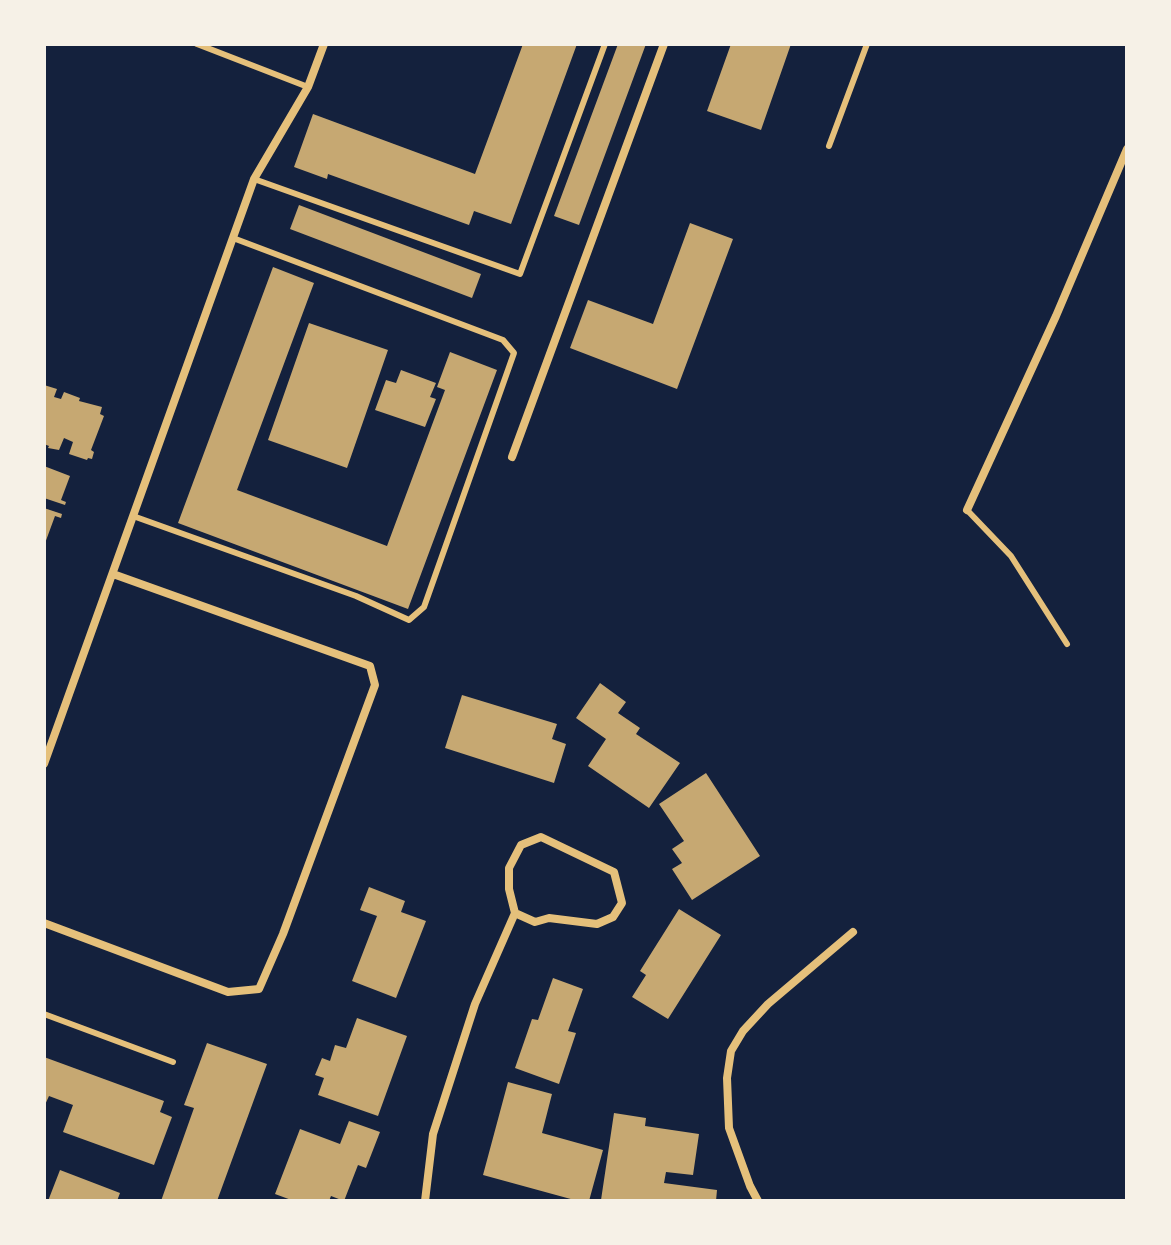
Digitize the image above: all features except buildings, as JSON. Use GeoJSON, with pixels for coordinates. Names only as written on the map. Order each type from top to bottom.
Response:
{"type":"FeatureCollection","features":[{"type":"Feature","properties":{"kind":"street"},"geometry":{"type":"LineString","coordinates":[[44,764],[254,179],[308,87],[324,44]]}},
{"type":"Feature","properties":{"kind":"street"},"geometry":{"type":"LineString","coordinates":[[512,457],[664,44]]}},
{"type":"Feature","properties":{"kind":"street"},"geometry":{"type":"LineString","coordinates":[[967,510],[1127,149]]}},
{"type":"Feature","properties":{"kind":"street"},"geometry":{"type":"LineString","coordinates":[[44,923],[228,992],[259,989],[283,934],[375,685],[370,666],[113,574]]}},
{"type":"Feature","properties":{"kind":"street"},"geometry":{"type":"LineString","coordinates":[[425,1201],[433,1134],[475,1004],[515,913],[509,889],[509,868],[521,845],[541,837],[614,872],[622,903],[613,917],[597,924],[549,918],[535,922],[515,913]]}},
{"type":"Feature","properties":{"kind":"street"},"geometry":{"type":"LineString","coordinates":[[758,1201],[729,1128],[727,1078],[731,1051],[743,1031],[768,1004],[853,932]]}},
{"type":"Feature","properties":{"kind":"lane"},"geometry":{"type":"LineString","coordinates":[[197,44],[308,87]]}},
{"type":"Feature","properties":{"kind":"lane"},"geometry":{"type":"LineString","coordinates":[[254,179],[520,274],[605,44]]}},
{"type":"Feature","properties":{"kind":"lane"},"geometry":{"type":"LineString","coordinates":[[829,146],[867,44]]}},
{"type":"Feature","properties":{"kind":"lane"},"geometry":{"type":"LineString","coordinates":[[133,516],[356,596],[409,620],[424,607],[514,353],[503,340],[233,238]]}},
{"type":"Feature","properties":{"kind":"lane"},"geometry":{"type":"LineString","coordinates":[[967,510],[1011,556],[1067,644]]}},
{"type":"Feature","properties":{"kind":"lane"},"geometry":{"type":"LineString","coordinates":[[44,1014],[173,1062]]}}]}
